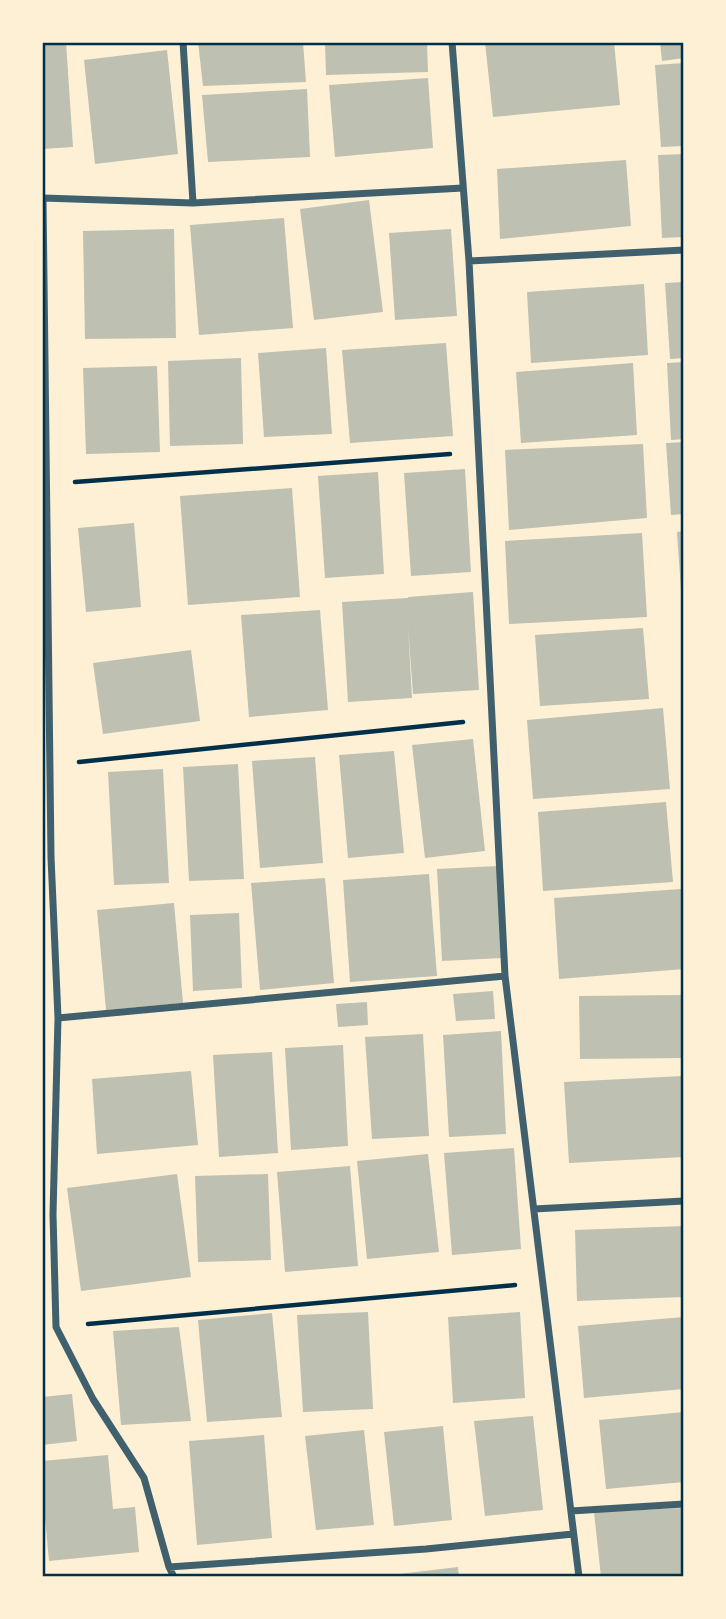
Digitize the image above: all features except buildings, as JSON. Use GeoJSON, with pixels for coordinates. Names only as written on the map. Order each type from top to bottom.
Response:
{"type":"FeatureCollection","features":[{"type":"Feature","properties":{"kind":"street"},"geometry":{"type":"LineString","coordinates":[[183,42],[193,203]]}},
{"type":"Feature","properties":{"kind":"street"},"geometry":{"type":"LineString","coordinates":[[452,42],[469,261],[505,976],[579,1577]]}},
{"type":"Feature","properties":{"kind":"street"},"geometry":{"type":"LineString","coordinates":[[174,1577],[144,1478],[93,1399],[56,1327],[53,1214],[58,1018],[51,857],[43,198],[193,203],[463,188]]}},
{"type":"Feature","properties":{"kind":"street"},"geometry":{"type":"LineString","coordinates":[[469,261],[684,250]]}},
{"type":"Feature","properties":{"kind":"street"},"geometry":{"type":"LineString","coordinates":[[58,1018],[505,976]]}},
{"type":"Feature","properties":{"kind":"street"},"geometry":{"type":"LineString","coordinates":[[534,1209],[684,1201]]}},
{"type":"Feature","properties":{"kind":"street"},"geometry":{"type":"LineString","coordinates":[[571,1511],[684,1504]]}},
{"type":"Feature","properties":{"kind":"street"},"geometry":{"type":"LineString","coordinates":[[169,1567],[426,1549],[573,1534]]}},
{"type":"Feature","properties":{"kind":"path"},"geometry":{"type":"LineString","coordinates":[[46,484],[479,451]]}},
{"type":"Feature","properties":{"kind":"path"},"geometry":{"type":"LineString","coordinates":[[50,764],[492,719]]}},
{"type":"Feature","properties":{"kind":"path"},"geometry":{"type":"LineString","coordinates":[[56,1327],[544,1282]]}}]}
